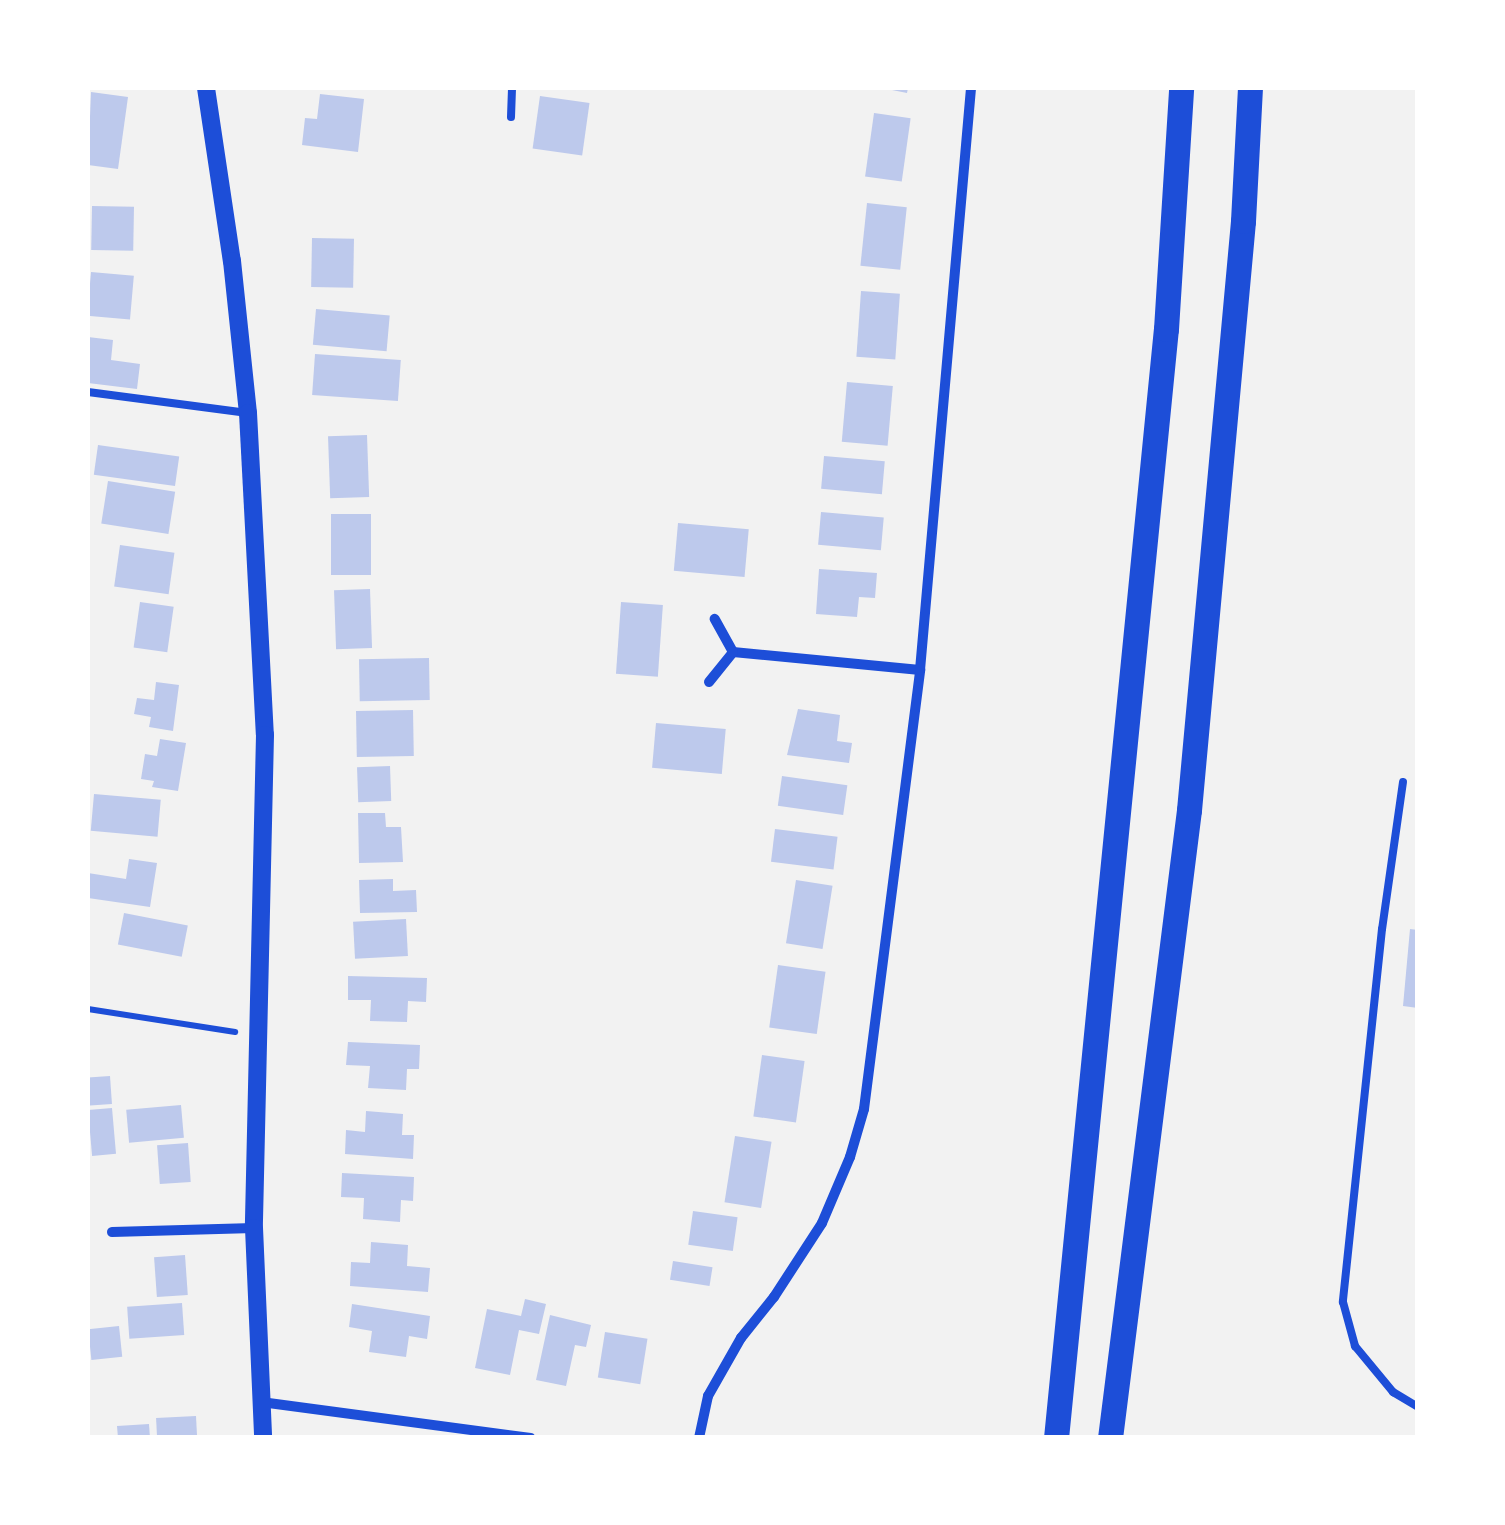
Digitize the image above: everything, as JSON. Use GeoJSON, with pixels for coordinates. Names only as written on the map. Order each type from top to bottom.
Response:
{"type":"FeatureCollection","features":[{"type":"Feature","properties":{"kind":"highway"},"geometry":{"type":"LineString","coordinates":[[1056,1438],[1166,329],[1181,88]]}},
{"type":"Feature","properties":{"kind":"highway"},"geometry":{"type":"LineString","coordinates":[[1110,1438],[1189,810],[1243,222],[1250,88]]}},
{"type":"Feature","properties":{"kind":"street"},"geometry":{"type":"LineString","coordinates":[[206,88],[232,261],[248,414],[265,735],[254,1228],[263,1438]]}},
{"type":"Feature","properties":{"kind":"street"},"geometry":{"type":"LineString","coordinates":[[699,1438],[708,1396],[741,1338],[774,1298],[822,1223],[850,1157],[864,1108],[920,670],[971,88]]}},
{"type":"Feature","properties":{"kind":"street"},"geometry":{"type":"LineString","coordinates":[[715,620],[733,652]]}},
{"type":"Feature","properties":{"kind":"street"},"geometry":{"type":"LineString","coordinates":[[733,652],[920,670]]}},
{"type":"Feature","properties":{"kind":"street"},"geometry":{"type":"LineString","coordinates":[[709,682],[733,652]]}},
{"type":"Feature","properties":{"kind":"street"},"geometry":{"type":"LineString","coordinates":[[112,1232],[254,1228]]}},
{"type":"Feature","properties":{"kind":"street"},"geometry":{"type":"LineString","coordinates":[[261,1402],[532,1438]]}},
{"type":"Feature","properties":{"kind":"lane"},"geometry":{"type":"LineString","coordinates":[[511,117],[512,88]]}},
{"type":"Feature","properties":{"kind":"lane"},"geometry":{"type":"LineString","coordinates":[[88,392],[248,414]]}},
{"type":"Feature","properties":{"kind":"lane"},"geometry":{"type":"LineString","coordinates":[[1403,782],[1382,929],[1344,1302],[1355,1346],[1393,1392],[1418,1407]]}},
{"type":"Feature","properties":{"kind":"path"},"geometry":{"type":"LineString","coordinates":[[88,1009],[256,1035]]}},
{"type":"Feature","properties":{"kind":"building"},"geometry":{"type":"Polygon","coordinates":[[[882,88],[908,88],[907,93],[882,88]]]}},
{"type":"Feature","properties":{"kind":"building"},"geometry":{"type":"Polygon","coordinates":[[[91,92],[128,97],[118,169],[88,165],[91,92]]]}},
{"type":"Feature","properties":{"kind":"building"},"geometry":{"type":"Polygon","coordinates":[[[320,94],[364,99],[358,152],[302,145],[305,118],[317,119],[320,94]]]}},
{"type":"Feature","properties":{"kind":"building"},"geometry":{"type":"Polygon","coordinates":[[[540,96],[590,103],[582,155],[533,148],[540,96]]]}},
{"type":"Feature","properties":{"kind":"building"},"geometry":{"type":"Polygon","coordinates":[[[874,113],[911,118],[902,182],[865,176],[874,113]]]}},
{"type":"Feature","properties":{"kind":"building"},"geometry":{"type":"Polygon","coordinates":[[[867,203],[907,207],[900,270],[860,266],[867,203]]]}},
{"type":"Feature","properties":{"kind":"building"},"geometry":{"type":"Polygon","coordinates":[[[92,206],[134,207],[133,251],[91,250],[92,206]]]}},
{"type":"Feature","properties":{"kind":"building"},"geometry":{"type":"Polygon","coordinates":[[[312,238],[354,239],[353,288],[311,287],[312,238]]]}},
{"type":"Feature","properties":{"kind":"building"},"geometry":{"type":"Polygon","coordinates":[[[91,272],[134,276],[130,320],[88,316],[91,272]]]}},
{"type":"Feature","properties":{"kind":"building"},"geometry":{"type":"Polygon","coordinates":[[[861,291],[900,294],[895,360],[856,357],[861,291]]]}},
{"type":"Feature","properties":{"kind":"building"},"geometry":{"type":"Polygon","coordinates":[[[316,309],[390,315],[387,351],[313,345],[316,309]]]}},
{"type":"Feature","properties":{"kind":"building"},"geometry":{"type":"Polygon","coordinates":[[[88,337],[113,340],[111,360],[140,364],[137,389],[88,383],[88,337]]]}},
{"type":"Feature","properties":{"kind":"building"},"geometry":{"type":"Polygon","coordinates":[[[315,354],[401,360],[398,401],[312,395],[315,354]]]}},
{"type":"Feature","properties":{"kind":"building"},"geometry":{"type":"Polygon","coordinates":[[[847,382],[893,386],[888,446],[842,442],[847,382]]]}},
{"type":"Feature","properties":{"kind":"building"},"geometry":{"type":"Polygon","coordinates":[[[367,435],[369,497],[330,498],[328,436],[367,435]]]}},
{"type":"Feature","properties":{"kind":"building"},"geometry":{"type":"Polygon","coordinates":[[[98,445],[179,456],[175,486],[94,475],[98,445]]]}},
{"type":"Feature","properties":{"kind":"building"},"geometry":{"type":"Polygon","coordinates":[[[824,456],[885,461],[882,494],[821,489],[824,456]]]}},
{"type":"Feature","properties":{"kind":"building"},"geometry":{"type":"Polygon","coordinates":[[[108,481],[175,492],[168,534],[101,523],[108,481]]]}},
{"type":"Feature","properties":{"kind":"building"},"geometry":{"type":"Polygon","coordinates":[[[821,512],[884,517],[881,550],[818,545],[821,512]]]}},
{"type":"Feature","properties":{"kind":"building"},"geometry":{"type":"Polygon","coordinates":[[[331,514],[371,514],[371,575],[331,575],[331,514]]]}},
{"type":"Feature","properties":{"kind":"building"},"geometry":{"type":"Polygon","coordinates":[[[678,523],[749,529],[745,577],[674,571],[678,523]]]}},
{"type":"Feature","properties":{"kind":"building"},"geometry":{"type":"Polygon","coordinates":[[[120,545],[174,553],[169,594],[114,587],[120,545]]]}},
{"type":"Feature","properties":{"kind":"building"},"geometry":{"type":"Polygon","coordinates":[[[819,569],[877,573],[875,598],[859,597],[857,617],[816,614],[819,569]]]}},
{"type":"Feature","properties":{"kind":"building"},"geometry":{"type":"Polygon","coordinates":[[[370,589],[372,648],[336,649],[334,590],[370,589]]]}},
{"type":"Feature","properties":{"kind":"building"},"geometry":{"type":"Polygon","coordinates":[[[140,602],[174,607],[167,652],[134,648],[140,602]]]}},
{"type":"Feature","properties":{"kind":"building"},"geometry":{"type":"Polygon","coordinates":[[[621,602],[663,605],[658,677],[616,674],[621,602]]]}},
{"type":"Feature","properties":{"kind":"building"},"geometry":{"type":"Polygon","coordinates":[[[429,658],[430,700],[360,701],[359,659],[429,658]]]}},
{"type":"Feature","properties":{"kind":"building"},"geometry":{"type":"Polygon","coordinates":[[[156,682],[179,685],[173,731],[149,727],[151,717],[134,714],[137,698],[154,700],[156,682]]]}},
{"type":"Feature","properties":{"kind":"building"},"geometry":{"type":"Polygon","coordinates":[[[798,709],[840,715],[837,741],[852,743],[849,763],[787,755],[798,709]]]}},
{"type":"Feature","properties":{"kind":"building"},"geometry":{"type":"Polygon","coordinates":[[[413,710],[414,756],[357,757],[356,711],[413,710]]]}},
{"type":"Feature","properties":{"kind":"building"},"geometry":{"type":"Polygon","coordinates":[[[656,723],[726,729],[722,774],[652,768],[656,723]]]}},
{"type":"Feature","properties":{"kind":"building"},"geometry":{"type":"Polygon","coordinates":[[[160,739],[186,743],[178,791],[152,787],[154,781],[141,779],[145,754],[157,756],[160,739]]]}},
{"type":"Feature","properties":{"kind":"building"},"geometry":{"type":"Polygon","coordinates":[[[390,766],[391,801],[358,802],[357,767],[390,766]]]}},
{"type":"Feature","properties":{"kind":"building"},"geometry":{"type":"Polygon","coordinates":[[[782,776],[847,785],[843,815],[778,806],[782,776]]]}},
{"type":"Feature","properties":{"kind":"building"},"geometry":{"type":"Polygon","coordinates":[[[94,794],[161,800],[158,837],[91,831],[94,794]]]}},
{"type":"Feature","properties":{"kind":"building"},"geometry":{"type":"Polygon","coordinates":[[[358,813],[385,813],[386,827],[401,827],[403,862],[359,863],[358,813]]]}},
{"type":"Feature","properties":{"kind":"building"},"geometry":{"type":"Polygon","coordinates":[[[775,829],[838,837],[834,869],[771,862],[775,829]]]}},
{"type":"Feature","properties":{"kind":"building"},"geometry":{"type":"Polygon","coordinates":[[[129,859],[157,863],[150,907],[88,898],[88,873],[126,879],[129,859]]]}},
{"type":"Feature","properties":{"kind":"building"},"geometry":{"type":"Polygon","coordinates":[[[393,879],[393,891],[416,890],[417,912],[360,913],[359,880],[393,879]]]}},
{"type":"Feature","properties":{"kind":"building"},"geometry":{"type":"Polygon","coordinates":[[[796,880],[833,886],[823,949],[786,943],[796,880]]]}},
{"type":"Feature","properties":{"kind":"building"},"geometry":{"type":"Polygon","coordinates":[[[124,913],[188,925],[182,957],[118,944],[124,913]]]}},
{"type":"Feature","properties":{"kind":"building"},"geometry":{"type":"Polygon","coordinates":[[[406,919],[408,956],[355,959],[353,922],[406,919]]]}},
{"type":"Feature","properties":{"kind":"building"},"geometry":{"type":"Polygon","coordinates":[[[1410,929],[1418,930],[1418,1008],[1403,1006],[1410,929]]]}},
{"type":"Feature","properties":{"kind":"building"},"geometry":{"type":"Polygon","coordinates":[[[778,965],[826,972],[817,1034],[769,1027],[778,965]]]}},
{"type":"Feature","properties":{"kind":"building"},"geometry":{"type":"Polygon","coordinates":[[[348,976],[427,978],[426,1002],[408,1001],[407,1022],[370,1021],[371,1000],[348,1000],[348,976]]]}},
{"type":"Feature","properties":{"kind":"building"},"geometry":{"type":"Polygon","coordinates":[[[348,1042],[420,1045],[419,1069],[407,1069],[406,1090],[368,1088],[370,1066],[346,1065],[348,1042]]]}},
{"type":"Feature","properties":{"kind":"building"},"geometry":{"type":"Polygon","coordinates":[[[762,1055],[805,1061],[796,1122],[753,1116],[762,1055]]]}},
{"type":"Feature","properties":{"kind":"building"},"geometry":{"type":"Polygon","coordinates":[[[110,1076],[112,1104],[90,1105],[88,1078],[110,1076]]]}},
{"type":"Feature","properties":{"kind":"building"},"geometry":{"type":"Polygon","coordinates":[[[181,1105],[184,1138],[129,1143],[126,1110],[181,1105]]]}},
{"type":"Feature","properties":{"kind":"building"},"geometry":{"type":"Polygon","coordinates":[[[112,1108],[116,1154],[92,1156],[88,1110],[112,1108]]]}},
{"type":"Feature","properties":{"kind":"building"},"geometry":{"type":"Polygon","coordinates":[[[366,1111],[403,1114],[402,1135],[414,1135],[413,1159],[345,1154],[346,1130],[365,1132],[366,1111]]]}},
{"type":"Feature","properties":{"kind":"building"},"geometry":{"type":"Polygon","coordinates":[[[735,1136],[772,1142],[761,1208],[725,1202],[735,1136]]]}},
{"type":"Feature","properties":{"kind":"building"},"geometry":{"type":"Polygon","coordinates":[[[188,1143],[191,1182],[160,1184],[157,1145],[188,1143]]]}},
{"type":"Feature","properties":{"kind":"building"},"geometry":{"type":"Polygon","coordinates":[[[342,1173],[414,1177],[413,1201],[401,1200],[400,1222],[363,1219],[364,1198],[341,1197],[342,1173]]]}},
{"type":"Feature","properties":{"kind":"building"},"geometry":{"type":"Polygon","coordinates":[[[693,1211],[738,1217],[733,1251],[688,1245],[693,1211]]]}},
{"type":"Feature","properties":{"kind":"building"},"geometry":{"type":"Polygon","coordinates":[[[371,1242],[408,1245],[407,1266],[430,1268],[428,1292],[350,1286],[351,1262],[370,1263],[371,1242]]]}},
{"type":"Feature","properties":{"kind":"building"},"geometry":{"type":"Polygon","coordinates":[[[185,1255],[188,1295],[157,1297],[154,1257],[185,1255]]]}},
{"type":"Feature","properties":{"kind":"building"},"geometry":{"type":"Polygon","coordinates":[[[673,1261],[713,1267],[710,1286],[670,1280],[673,1261]]]}},
{"type":"Feature","properties":{"kind":"building"},"geometry":{"type":"Polygon","coordinates":[[[525,1299],[546,1304],[539,1334],[519,1330],[510,1375],[475,1368],[487,1309],[521,1316],[525,1299]]]}},
{"type":"Feature","properties":{"kind":"building"},"geometry":{"type":"Polygon","coordinates":[[[182,1303],[184,1335],[129,1339],[127,1307],[182,1303]]]}},
{"type":"Feature","properties":{"kind":"building"},"geometry":{"type":"Polygon","coordinates":[[[352,1304],[430,1316],[427,1339],[409,1336],[406,1357],[369,1352],[372,1331],[349,1327],[352,1304]]]}},
{"type":"Feature","properties":{"kind":"building"},"geometry":{"type":"Polygon","coordinates":[[[550,1315],[591,1325],[586,1347],[575,1345],[566,1386],[536,1380],[550,1315]]]}},
{"type":"Feature","properties":{"kind":"building"},"geometry":{"type":"Polygon","coordinates":[[[119,1326],[122,1357],[91,1360],[88,1329],[119,1326]]]}},
{"type":"Feature","properties":{"kind":"building"},"geometry":{"type":"Polygon","coordinates":[[[605,1332],[647,1339],[640,1384],[598,1377],[605,1332]]]}},
{"type":"Feature","properties":{"kind":"building"},"geometry":{"type":"Polygon","coordinates":[[[196,1416],[197,1438],[157,1438],[156,1418],[196,1416]]]}},
{"type":"Feature","properties":{"kind":"building"},"geometry":{"type":"Polygon","coordinates":[[[149,1424],[150,1438],[118,1438],[117,1426],[149,1424]]]}}]}
